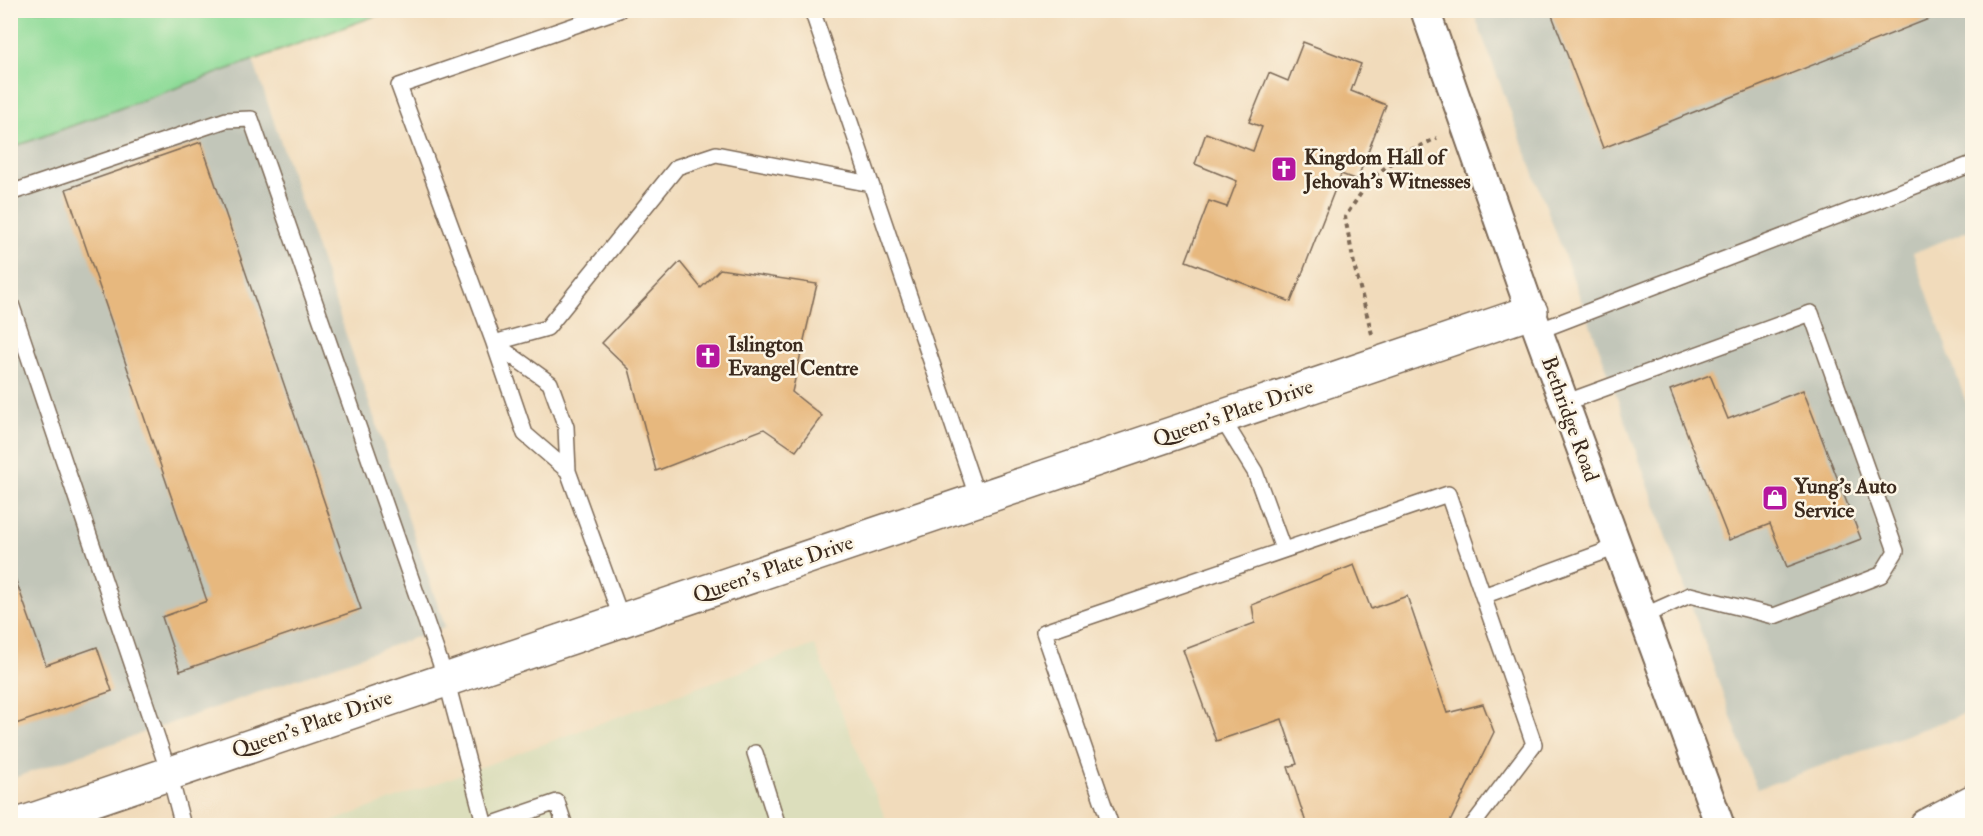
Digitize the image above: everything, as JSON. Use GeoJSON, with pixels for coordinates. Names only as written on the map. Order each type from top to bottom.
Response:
{"type":"FeatureCollection","features":[{"type":"Feature","properties":{"kind":"street","name":"Bethridge Road"},"geometry":{"type":"LineString","coordinates":[[1425,10],[1534,322],[1720,825]]}},
{"type":"Feature","properties":{"kind":"street","name":"Queen's Plate Drive"},"geometry":{"type":"LineString","coordinates":[[15,825],[1379,364],[1534,322]]}},
{"type":"Feature","properties":{"kind":"street"},"geometry":{"type":"LineString","coordinates":[[1926,825],[1972,802]]}},
{"type":"Feature","properties":{"kind":"street"},"geometry":{"type":"LineString","coordinates":[[1959,825],[1972,820]]}},
{"type":"Feature","properties":{"kind":"lane"},"geometry":{"type":"LineString","coordinates":[[568,471],[525,434],[494,343],[399,86],[619,10]]}},
{"type":"Feature","properties":{"kind":"lane"},"geometry":{"type":"LineString","coordinates":[[813,10],[978,499]]}},
{"type":"Feature","properties":{"kind":"lane"},"geometry":{"type":"LineString","coordinates":[[10,193],[226,120],[251,119],[446,679],[486,825],[557,802],[565,825]]}},
{"type":"Feature","properties":{"kind":"lane"},"geometry":{"type":"LineString","coordinates":[[494,343],[547,328],[677,167],[716,154],[871,184]]}},
{"type":"Feature","properties":{"kind":"lane"},"geometry":{"type":"LineString","coordinates":[[1534,322],[1972,164]]}},
{"type":"Feature","properties":{"kind":"lane"},"geometry":{"type":"LineString","coordinates":[[10,301],[169,773],[183,825]]}},
{"type":"Feature","properties":{"kind":"lane"},"geometry":{"type":"LineString","coordinates":[[1564,403],[1810,313],[1896,551],[1881,575],[1774,616],[1690,595],[1643,616]]}},
{"type":"Feature","properties":{"kind":"lane"},"geometry":{"type":"LineString","coordinates":[[494,343],[550,383],[566,427],[568,471],[622,620]]}},
{"type":"Feature","properties":{"kind":"lane"},"geometry":{"type":"LineString","coordinates":[[1221,417],[1255,472],[1283,549]]}},
{"type":"Feature","properties":{"kind":"lane"},"geometry":{"type":"LineString","coordinates":[[1111,825],[1044,632],[1448,494],[1534,744],[1472,825]]}},
{"type":"Feature","properties":{"kind":"lane"},"geometry":{"type":"LineString","coordinates":[[1483,596],[1617,548]]}},
{"type":"Feature","properties":{"kind":"lane"},"geometry":{"type":"LineString","coordinates":[[755,753],[778,825]]}},
{"type":"Feature","properties":{"kind":"path"},"geometry":{"type":"LineString","coordinates":[[1379,364],[1355,269],[1345,217],[1370,180],[1402,154],[1466,125]]}},
{"type":"Feature","properties":{"kind":"shaded area"},"geometry":{"type":"Polygon","coordinates":[[[1473,11],[1972,11],[1972,229],[1913,253],[1972,419],[1972,711],[1757,789],[1605,364],[1473,11]]]}},
{"type":"Feature","properties":{"kind":"shaded area"},"geometry":{"type":"Polygon","coordinates":[[[253,60],[445,627],[11,779],[11,148],[253,60]]]}},
{"type":"Feature","properties":{"kind":"shaded area"},"geometry":{"type":"Polygon","coordinates":[[[814,645],[888,825],[320,826],[814,645]]]}},
{"type":"Feature","properties":{"kind":"green space"},"geometry":{"type":"Polygon","coordinates":[[[11,10],[389,10],[389,11],[11,148],[11,10]]]}},
{"type":"Feature","properties":{"kind":"building"},"geometry":{"type":"Polygon","coordinates":[[[1550,10],[1949,10],[1949,11],[1603,148],[1550,10]]]}},
{"type":"Feature","properties":{"kind":"building","name":"Kingdom Hall of Jehovah's Witnesses"},"geometry":{"type":"Polygon","coordinates":[[[1303,42],[1361,64],[1351,91],[1386,105],[1357,180],[1341,174],[1291,302],[1186,261],[1209,201],[1227,207],[1237,181],[1195,164],[1206,133],[1253,151],[1262,127],[1249,122],[1269,73],[1288,81],[1303,42]]]}},
{"type":"Feature","properties":{"kind":"building"},"geometry":{"type":"Polygon","coordinates":[[[201,142],[361,609],[180,671],[162,617],[207,601],[66,189],[201,142]]]}},
{"type":"Feature","properties":{"kind":"building","name":"Islington Evangel Centre"},"geometry":{"type":"Polygon","coordinates":[[[680,262],[701,288],[720,269],[817,284],[792,392],[822,416],[796,451],[764,429],[656,471],[629,369],[602,343],[680,262]]]}},
{"type":"Feature","properties":{"kind":"building"},"geometry":{"type":"Polygon","coordinates":[[[1710,375],[1728,419],[1803,390],[1861,539],[1787,567],[1770,524],[1729,540],[1670,390],[1710,375]]]}},
{"type":"Feature","properties":{"kind":"building"},"geometry":{"type":"Polygon","coordinates":[[[10,564],[46,665],[97,647],[112,691],[10,726],[10,564]]]}},
{"type":"Feature","properties":{"kind":"building"},"geometry":{"type":"Polygon","coordinates":[[[1354,565],[1371,609],[1407,596],[1447,713],[1483,704],[1494,732],[1448,826],[1389,826],[1387,821],[1378,826],[1307,826],[1288,767],[1297,764],[1282,719],[1216,741],[1183,650],[1255,623],[1252,605],[1354,565]]]}},
{"type":"Feature","properties":{"kind":"place","name":"Kingdom Hall of Jehovah's Witnesses"},"geometry":{"type":"Point","coordinates":[1284,169]}},
{"type":"Feature","properties":{"kind":"place","name":"Islington Evangel Centre"},"geometry":{"type":"Point","coordinates":[708,356]}},
{"type":"Feature","properties":{"kind":"place","name":"Yung’s Auto Service"},"geometry":{"type":"Point","coordinates":[1775,498]}}]}
